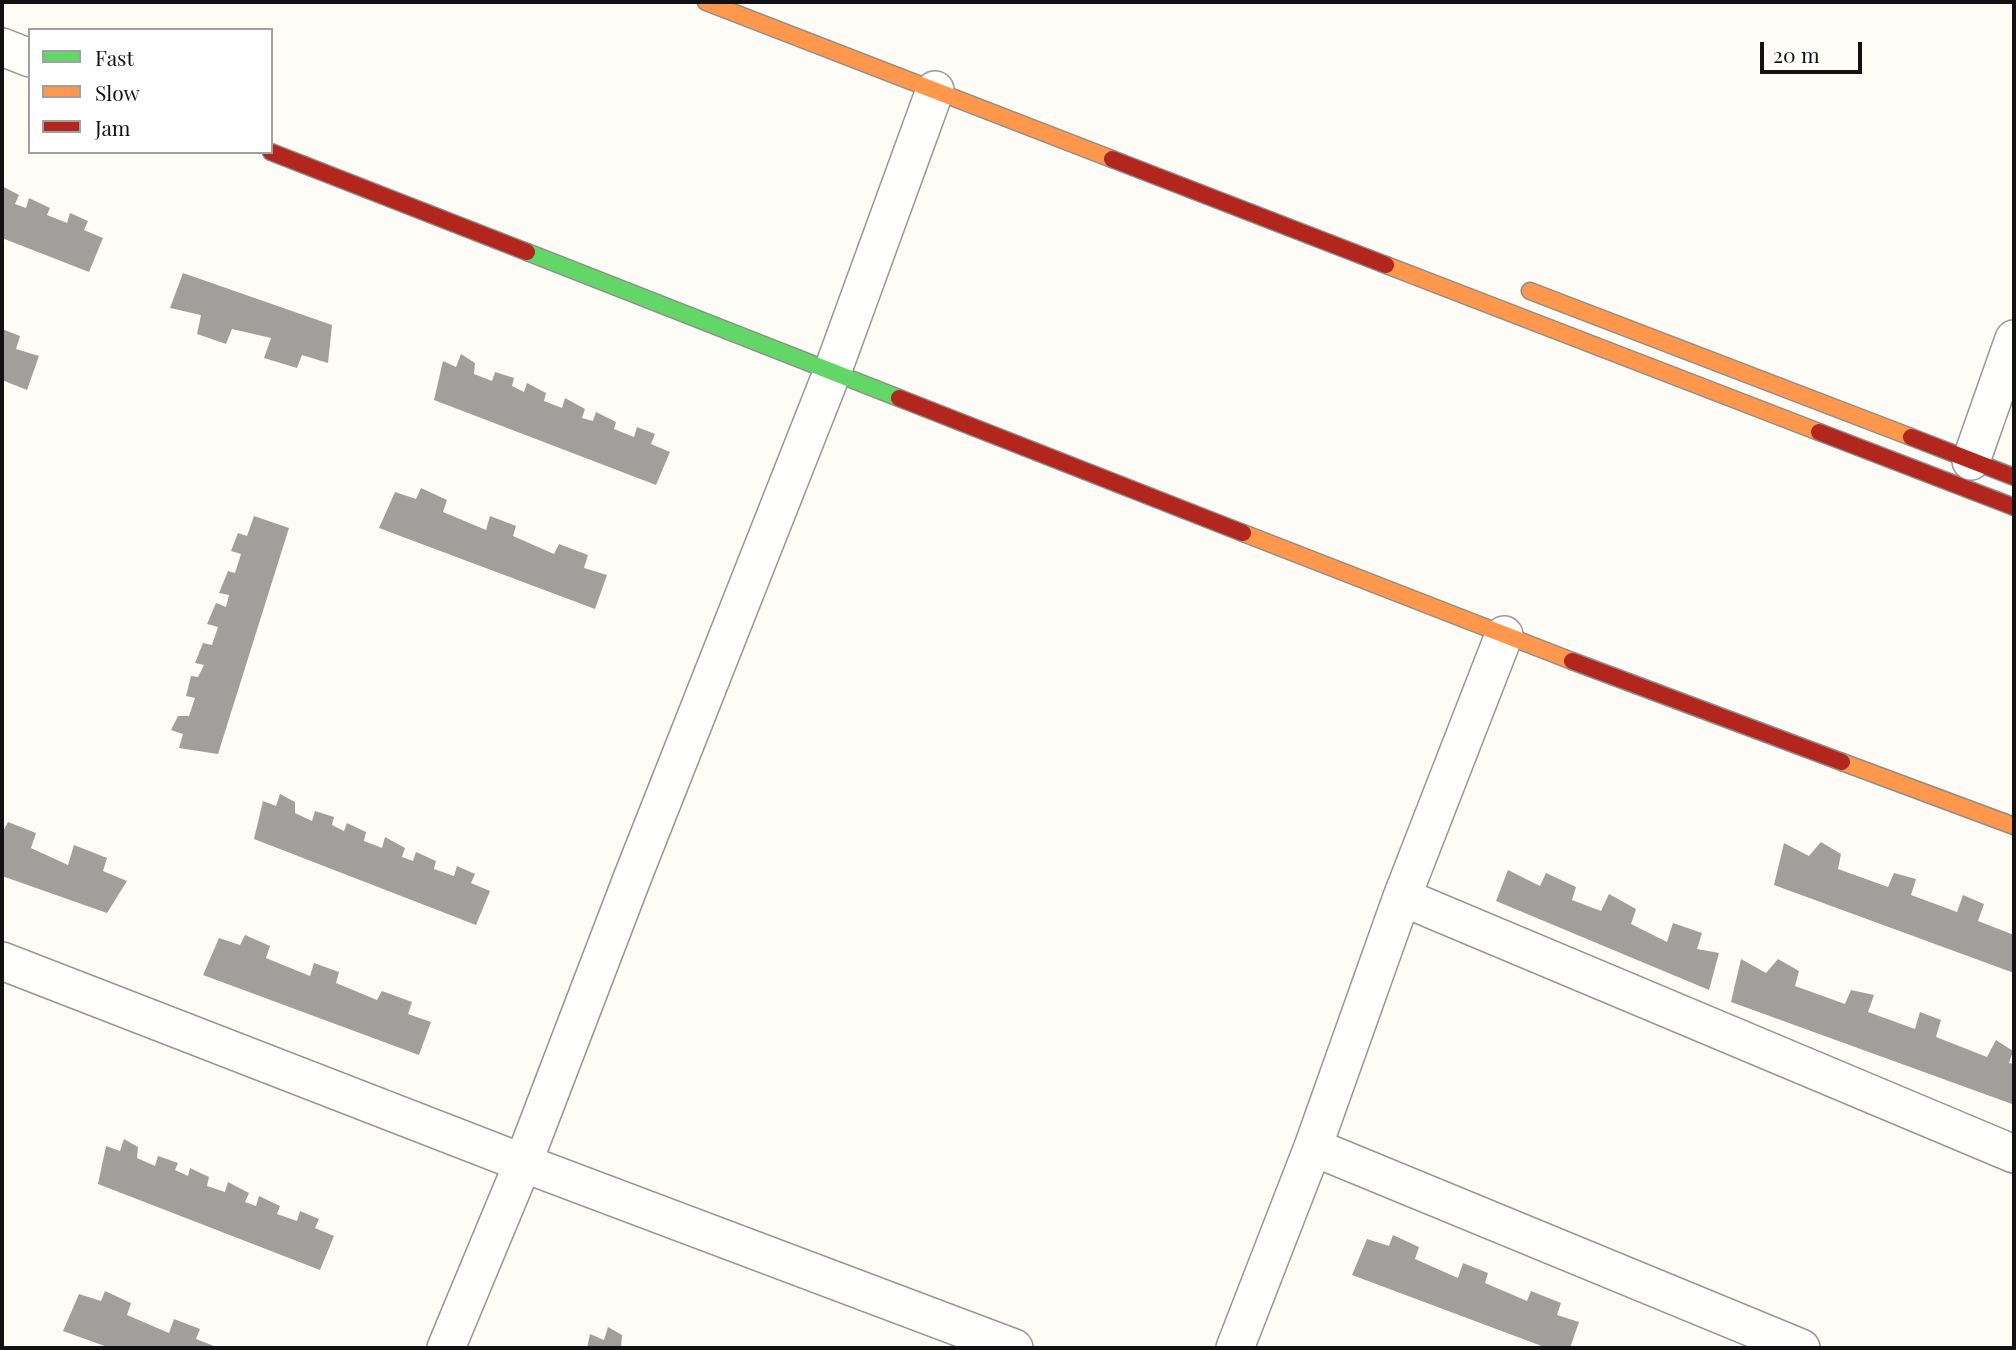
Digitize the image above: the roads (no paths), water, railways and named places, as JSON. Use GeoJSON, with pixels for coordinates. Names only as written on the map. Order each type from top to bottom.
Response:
{"type":"FeatureCollection","features":[{"type":"Feature","properties":{"kind":"street"},"geometry":{"type":"LineString","coordinates":[[706,2],[2014,507]]}},
{"type":"Feature","properties":{"kind":"street"},"geometry":{"type":"LineString","coordinates":[[2,47],[28,57]]}},
{"type":"Feature","properties":{"kind":"street"},"geometry":{"type":"LineString","coordinates":[[446,1348],[523,1163],[643,850],[833,370],[935,90]]}},
{"type":"Feature","properties":{"kind":"street"},"geometry":{"type":"LineString","coordinates":[[273,153],[1504,635],[2014,826]]}},
{"type":"Feature","properties":{"kind":"street"},"geometry":{"type":"LineString","coordinates":[[1519,287],[2014,477]]}},
{"type":"Feature","properties":{"kind":"street"},"geometry":{"type":"LineString","coordinates":[[1971,461],[2014,340]]}},
{"type":"Feature","properties":{"kind":"street"},"geometry":{"type":"LineString","coordinates":[[1235,1348],[1313,1147],[1402,897],[1504,635]]}},
{"type":"Feature","properties":{"kind":"street"},"geometry":{"type":"LineString","coordinates":[[1402,897],[2014,1154]]}},
{"type":"Feature","properties":{"kind":"street"},"geometry":{"type":"LineString","coordinates":[[2,961],[523,1163],[1014,1348]]}},
{"type":"Feature","properties":{"kind":"street"},"geometry":{"type":"LineString","coordinates":[[1313,1147],[1801,1348]]}}]}
